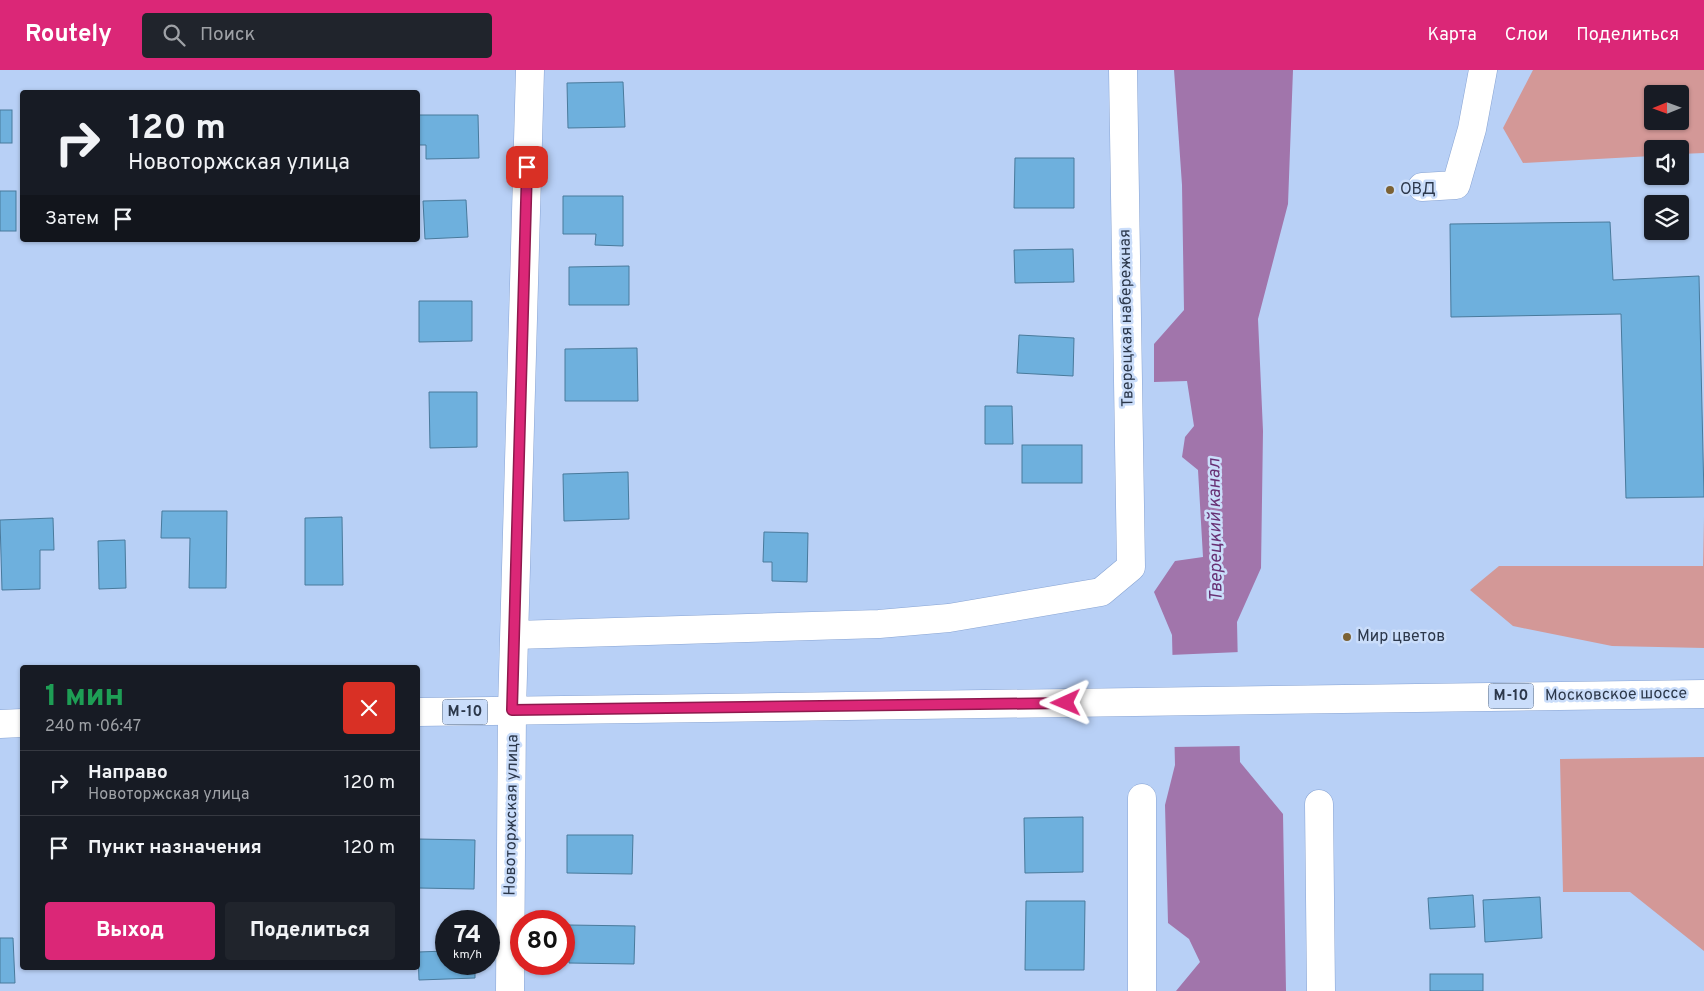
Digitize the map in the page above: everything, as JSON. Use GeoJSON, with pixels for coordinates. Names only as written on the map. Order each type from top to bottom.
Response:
{"type":"FeatureCollection","features":[{"type":"Feature","properties":{"kind":"main road","name":"Новоторжская улица"},"geometry":{"type":"LineString","coordinates":[[510,991],[512,710],[530,70]]}},
{"type":"Feature","properties":{"kind":"main road","name":"Тверецкая набережная"},"geometry":{"type":"LineString","coordinates":[[514,635],[879,624],[949,618],[1101,592],[1131,566],[1123,70]]}},
{"type":"Feature","properties":{"kind":"main road"},"geometry":{"type":"LineString","coordinates":[[1422,187],[1456,185],[1472,129],[1483,70]]}},
{"type":"Feature","properties":{"kind":"main road","name":"Московское шоссе"},"geometry":{"type":"LineString","coordinates":[[512,710],[1704,694]]}},
{"type":"Feature","properties":{"kind":"main road","name":"М-10"},"geometry":{"type":"LineString","coordinates":[[420,712],[512,710]]}},
{"type":"Feature","properties":{"kind":"main road"},"geometry":{"type":"LineString","coordinates":[[0,724],[20,723]]}},
{"type":"Feature","properties":{"kind":"main road"},"geometry":{"type":"LineString","coordinates":[[1142,798],[1142,991]]}},
{"type":"Feature","properties":{"kind":"main road"},"geometry":{"type":"LineString","coordinates":[[1319,804],[1321,991]]}},
{"type":"Feature","properties":{"kind":"shaded area"},"geometry":{"type":"Polygon","coordinates":[[[1533,70],[1704,70],[1704,153],[1689,154],[1689,140],[1644,140],[1644,156],[1523,163],[1503,128],[1533,70]]]}},
{"type":"Feature","properties":{"kind":"shaded area"},"geometry":{"type":"Polygon","coordinates":[[[1704,517],[1704,648],[1612,646],[1513,626],[1470,590],[1499,566],[1703,566],[1704,517]]]}},
{"type":"Feature","properties":{"kind":"shaded area"},"geometry":{"type":"Polygon","coordinates":[[[1704,757],[1704,951],[1630,892],[1563,892],[1560,759],[1704,757]]]}},
{"type":"Feature","properties":{"kind":"water","name":"Тверецкий канал"},"geometry":{"type":"Polygon","coordinates":[[[1174,70],[1293,70],[1288,204],[1258,319],[1263,431],[1261,568],[1237,622],[1240,762],[1283,814],[1286,991],[1176,991],[1200,962],[1189,939],[1168,923],[1165,805],[1175,765],[1172,635],[1154,592],[1175,561],[1203,557],[1198,470],[1182,457],[1185,437],[1194,426],[1187,381],[1154,382],[1154,344],[1184,310],[1182,185],[1174,70]]]}},
{"type":"Feature","properties":{"kind":"pier"},"geometry":{"type":"Polygon","coordinates":[[[1240,652],[1242,746],[1172,747],[1170,655],[1240,652]]]}},
{"type":"Feature","properties":{"kind":"building"},"geometry":{"type":"Polygon","coordinates":[[[623,82],[625,127],[568,128],[567,83],[623,82]]]}},
{"type":"Feature","properties":{"kind":"building"},"geometry":{"type":"Polygon","coordinates":[[[0,110],[12,110],[12,143],[0,143],[0,110]]]}},
{"type":"Feature","properties":{"kind":"building"},"geometry":{"type":"Polygon","coordinates":[[[420,115],[478,115],[479,158],[426,159],[426,145],[420,145],[420,115]]]}},
{"type":"Feature","properties":{"kind":"building"},"geometry":{"type":"Polygon","coordinates":[[[1015,158],[1074,158],[1074,208],[1014,208],[1015,158]]]}},
{"type":"Feature","properties":{"kind":"building"},"geometry":{"type":"Polygon","coordinates":[[[0,191],[16,191],[16,231],[0,231],[0,191]]]}},
{"type":"Feature","properties":{"kind":"building"},"geometry":{"type":"Polygon","coordinates":[[[563,196],[623,196],[623,246],[595,245],[596,234],[563,234],[563,196]]]}},
{"type":"Feature","properties":{"kind":"building"},"geometry":{"type":"Polygon","coordinates":[[[466,200],[468,237],[425,239],[423,201],[466,200]]]}},
{"type":"Feature","properties":{"kind":"building"},"geometry":{"type":"Polygon","coordinates":[[[1610,222],[1613,280],[1699,276],[1704,497],[1626,498],[1621,314],[1451,317],[1450,224],[1610,222]]]}},
{"type":"Feature","properties":{"kind":"building"},"geometry":{"type":"Polygon","coordinates":[[[1073,249],[1074,282],[1015,283],[1014,250],[1073,249]]]}},
{"type":"Feature","properties":{"kind":"building"},"geometry":{"type":"Polygon","coordinates":[[[629,266],[629,305],[569,305],[569,267],[629,266]]]}},
{"type":"Feature","properties":{"kind":"building"},"geometry":{"type":"Polygon","coordinates":[[[419,301],[472,301],[472,341],[419,342],[419,301]]]}},
{"type":"Feature","properties":{"kind":"building"},"geometry":{"type":"Polygon","coordinates":[[[1019,335],[1074,338],[1073,376],[1017,373],[1019,335]]]}},
{"type":"Feature","properties":{"kind":"building"},"geometry":{"type":"Polygon","coordinates":[[[637,348],[638,401],[565,401],[565,349],[637,348]]]}},
{"type":"Feature","properties":{"kind":"building"},"geometry":{"type":"Polygon","coordinates":[[[429,392],[477,392],[477,447],[430,448],[429,392]]]}},
{"type":"Feature","properties":{"kind":"building"},"geometry":{"type":"Polygon","coordinates":[[[985,406],[1012,406],[1013,444],[985,444],[985,406]]]}},
{"type":"Feature","properties":{"kind":"building"},"geometry":{"type":"Polygon","coordinates":[[[1022,445],[1082,445],[1082,483],[1022,483],[1022,445]]]}},
{"type":"Feature","properties":{"kind":"building"},"geometry":{"type":"Polygon","coordinates":[[[628,472],[629,519],[564,521],[563,474],[628,472]]]}},
{"type":"Feature","properties":{"kind":"building"},"geometry":{"type":"Polygon","coordinates":[[[162,511],[227,511],[226,588],[189,588],[190,538],[161,538],[162,511]]]}},
{"type":"Feature","properties":{"kind":"building"},"geometry":{"type":"Polygon","coordinates":[[[342,517],[343,585],[305,585],[305,518],[342,517]]]}},
{"type":"Feature","properties":{"kind":"building"},"geometry":{"type":"Polygon","coordinates":[[[53,518],[54,550],[40,550],[40,589],[2,590],[0,520],[53,518]]]}},
{"type":"Feature","properties":{"kind":"building"},"geometry":{"type":"Polygon","coordinates":[[[764,532],[808,533],[807,582],[772,581],[772,562],[763,562],[764,532]]]}},
{"type":"Feature","properties":{"kind":"building"},"geometry":{"type":"Polygon","coordinates":[[[125,540],[126,588],[99,589],[98,541],[125,540]]]}},
{"type":"Feature","properties":{"kind":"building"},"geometry":{"type":"Polygon","coordinates":[[[1083,817],[1083,872],[1025,873],[1024,818],[1083,817]]]}},
{"type":"Feature","properties":{"kind":"building"},"geometry":{"type":"Polygon","coordinates":[[[567,835],[633,835],[632,874],[567,873],[567,835]]]}},
{"type":"Feature","properties":{"kind":"building"},"geometry":{"type":"Polygon","coordinates":[[[420,839],[475,840],[474,889],[420,888],[420,839]]]}},
{"type":"Feature","properties":{"kind":"building"},"geometry":{"type":"Polygon","coordinates":[[[1473,895],[1475,927],[1430,929],[1428,898],[1473,895]]]}},
{"type":"Feature","properties":{"kind":"building"},"geometry":{"type":"Polygon","coordinates":[[[1540,897],[1542,938],[1485,942],[1483,900],[1540,897]]]}},
{"type":"Feature","properties":{"kind":"building"},"geometry":{"type":"Polygon","coordinates":[[[1026,901],[1085,901],[1084,970],[1025,970],[1026,901]]]}},
{"type":"Feature","properties":{"kind":"building"},"geometry":{"type":"Polygon","coordinates":[[[575,925],[635,926],[634,964],[575,963],[575,925]]]}},
{"type":"Feature","properties":{"kind":"building"},"geometry":{"type":"Polygon","coordinates":[[[0,938],[13,938],[15,983],[0,983],[0,938]]]}},
{"type":"Feature","properties":{"kind":"building"},"geometry":{"type":"Polygon","coordinates":[[[435,951],[435,975],[475,975],[475,978],[419,980],[420,952],[435,951]]]}},
{"type":"Feature","properties":{"kind":"building"},"geometry":{"type":"Polygon","coordinates":[[[1430,974],[1483,974],[1483,991],[1430,991],[1430,974]]]}},
{"type":"Feature","properties":{"kind":"place","name":"ОВД"},"geometry":{"type":"Point","coordinates":[1390,190]}},
{"type":"Feature","properties":{"kind":"place","name":"Мир цветов"},"geometry":{"type":"Point","coordinates":[1347,637]}},
{"type":"Feature","properties":{"kind":"route"},"geometry":{"type":"LineString","coordinates":[[527,167],[512,710],[1066,703]]}}]}
